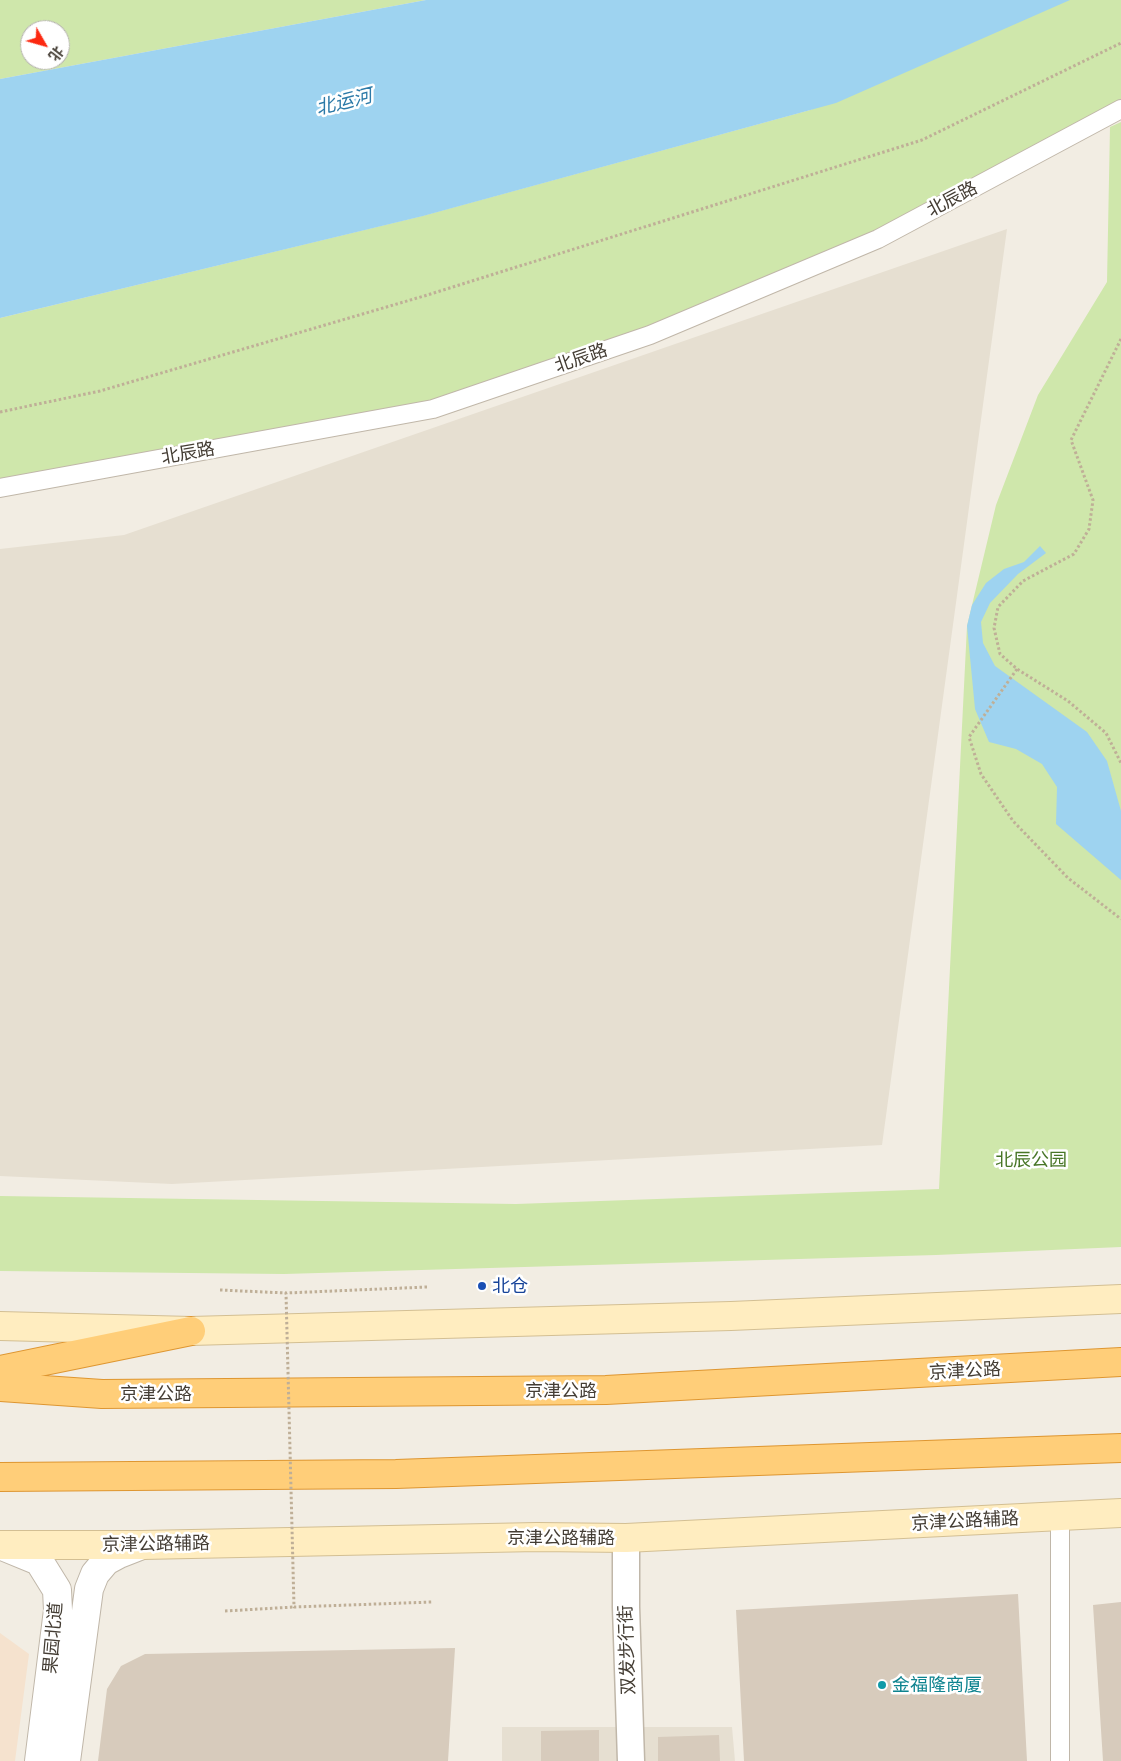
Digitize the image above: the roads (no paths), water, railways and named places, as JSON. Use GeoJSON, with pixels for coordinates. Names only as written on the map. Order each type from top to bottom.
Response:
{"type":"FeatureCollection","features":[{"type":"Feature","properties":{"kind":"highway"},"geometry":{"type":"LineString","coordinates":[[0,1370],[191,1331]]}},
{"type":"Feature","properties":{"kind":"highway","name":"京津公路"},"geometry":{"type":"LineString","coordinates":[[0,1387],[102,1394],[606,1390],[1121,1362]]}},
{"type":"Feature","properties":{"kind":"highway"},"geometry":{"type":"LineString","coordinates":[[0,1477],[396,1474],[1121,1448]]}},
{"type":"Feature","properties":{"kind":"main road"},"geometry":{"type":"LineString","coordinates":[[0,1326],[191,1331],[731,1316],[1121,1299]]}},
{"type":"Feature","properties":{"kind":"main road","name":"京津公路辅路"},"geometry":{"type":"LineString","coordinates":[[0,1545],[142,1545],[537,1537],[626,1538],[1121,1513]]}},
{"type":"Feature","properties":{"kind":"street","name":"双发步行街"},"geometry":{"type":"LineString","coordinates":[[626,1538],[626,1608],[631,1761]]}},
{"type":"Feature","properties":{"kind":"street","name":"果园北道"},"geometry":{"type":"LineString","coordinates":[[0,1545],[39,1561],[57,1590],[58,1610],[39,1761]]}},
{"type":"Feature","properties":{"kind":"street","name":"果园北道"},"geometry":{"type":"LineString","coordinates":[[66,1761],[89,1589],[95,1574],[106,1562],[119,1554],[142,1545]]}},
{"type":"Feature","properties":{"kind":"lane","name":"北辰路"},"geometry":{"type":"LineString","coordinates":[[0,488],[442,406],[650,335],[878,239],[1121,109]]}},
{"type":"Feature","properties":{"kind":"lane"},"geometry":{"type":"LineString","coordinates":[[1060,1516],[1060,1761]]}},
{"type":"Feature","properties":{"kind":"water","name":"北运河"},"geometry":{"type":"Polygon","coordinates":[[[426,0],[1070,0],[836,103],[423,216],[0,318],[0,79],[49,70],[70,70],[70,66],[426,0]]]}},
{"type":"Feature","properties":{"kind":"water"},"geometry":{"type":"Polygon","coordinates":[[[1040,546],[1046,553],[1018,574],[990,603],[981,622],[983,643],[995,666],[1087,732],[1107,761],[1121,811],[1121,880],[1056,824],[1057,787],[1042,764],[1016,749],[989,742],[975,709],[967,626],[972,605],[986,583],[1004,569],[1024,562],[1040,546]]]}},
{"type":"Feature","properties":{"kind":"place","name":"北仓"},"geometry":{"type":"Point","coordinates":[482,1286]}},
{"type":"Feature","properties":{"kind":"place","name":"金福隆商厦"},"geometry":{"type":"Point","coordinates":[882,1685]}},
{"type":"Feature","properties":{"kind":"park label","name":"北辰公园"},"geometry":{"type":"Point","coordinates":[1031,1160]}}]}
